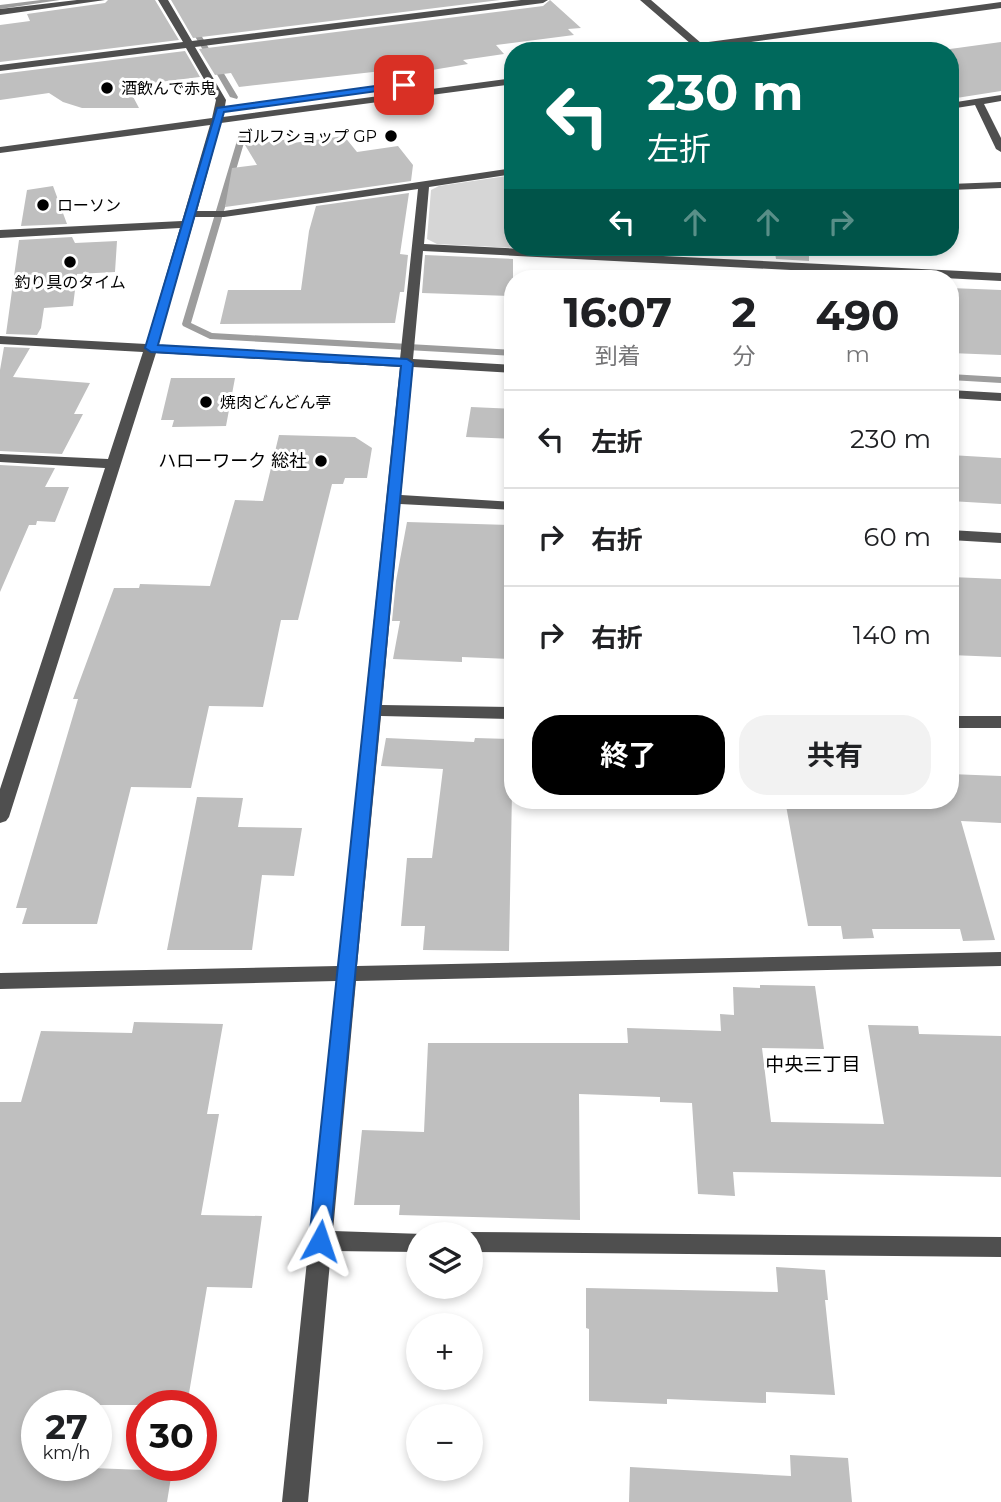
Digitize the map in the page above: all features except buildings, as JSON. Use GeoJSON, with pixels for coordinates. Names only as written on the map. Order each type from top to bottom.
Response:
{"type":"FeatureCollection","features":[{"type":"Feature","properties":{"kind":"street"},"geometry":{"type":"LineString","coordinates":[[0,12],[100,0]]}},
{"type":"Feature","properties":{"kind":"street"},"geometry":{"type":"LineString","coordinates":[[0,817],[151,348],[219,115],[221,100],[197,44],[163,0]]}},
{"type":"Feature","properties":{"kind":"street"},"geometry":{"type":"LineString","coordinates":[[0,68],[543,0]]}},
{"type":"Feature","properties":{"kind":"street"},"geometry":{"type":"LineString","coordinates":[[645,0],[694,42]]}},
{"type":"Feature","properties":{"kind":"street"},"geometry":{"type":"LineString","coordinates":[[743,42],[1001,5]]}},
{"type":"Feature","properties":{"kind":"street"},"geometry":{"type":"LineString","coordinates":[[807,42],[1001,16]]}},
{"type":"Feature","properties":{"kind":"street"},"geometry":{"type":"LineString","coordinates":[[0,150],[504,72]]}},
{"type":"Feature","properties":{"kind":"street"},"geometry":{"type":"LineString","coordinates":[[0,139],[504,82]]}},
{"type":"Feature","properties":{"kind":"street"},"geometry":{"type":"LineString","coordinates":[[959,104],[1001,98]]}},
{"type":"Feature","properties":{"kind":"street"},"geometry":{"type":"LineString","coordinates":[[978,101],[1001,149]]}},
{"type":"Feature","properties":{"kind":"street"},"geometry":{"type":"LineString","coordinates":[[0,234],[190,219],[504,172]]}},
{"type":"Feature","properties":{"kind":"street"},"geometry":{"type":"LineString","coordinates":[[295,1502],[424,184]]}},
{"type":"Feature","properties":{"kind":"street"},"geometry":{"type":"LineString","coordinates":[[959,187],[1001,185]]}},
{"type":"Feature","properties":{"kind":"street"},"geometry":{"type":"LineString","coordinates":[[416,247],[504,252]]}},
{"type":"Feature","properties":{"kind":"street"},"geometry":{"type":"LineString","coordinates":[[592,256],[864,270]]}},
{"type":"Feature","properties":{"kind":"street"},"geometry":{"type":"LineString","coordinates":[[689,261],[690,256]]}},
{"type":"Feature","properties":{"kind":"street"},"geometry":{"type":"LineString","coordinates":[[959,275],[1001,277]]}},
{"type":"Feature","properties":{"kind":"street"},"geometry":{"type":"LineString","coordinates":[[0,340],[151,348],[408,353],[504,368]]}},
{"type":"Feature","properties":{"kind":"street"},"geometry":{"type":"LineString","coordinates":[[959,395],[1001,397]]}},
{"type":"Feature","properties":{"kind":"street"},"geometry":{"type":"LineString","coordinates":[[0,458],[112,464]]}},
{"type":"Feature","properties":{"kind":"street"},"geometry":{"type":"LineString","coordinates":[[395,499],[504,505]]}},
{"type":"Feature","properties":{"kind":"street"},"geometry":{"type":"LineString","coordinates":[[959,536],[1001,538]]}},
{"type":"Feature","properties":{"kind":"street"},"geometry":{"type":"LineString","coordinates":[[371,710],[504,713]]}},
{"type":"Feature","properties":{"kind":"street"},"geometry":{"type":"LineString","coordinates":[[959,722],[1001,722]]}},
{"type":"Feature","properties":{"kind":"street"},"geometry":{"type":"LineString","coordinates":[[0,981],[1001,959]]}},
{"type":"Feature","properties":{"kind":"street"},"geometry":{"type":"LineString","coordinates":[[320,1241],[406,1242]]}},
{"type":"Feature","properties":{"kind":"street"},"geometry":{"type":"LineString","coordinates":[[483,1242],[1001,1247]]}},
{"type":"Feature","properties":{"kind":"shaded area"},"geometry":{"type":"Polygon","coordinates":[[[504,176],[504,247],[437,244],[427,239],[431,190],[439,186],[504,176]]]}},
{"type":"Feature","properties":{"kind":"waterway"},"geometry":{"type":"LineString","coordinates":[[0,7],[57,0]]}},
{"type":"Feature","properties":{"kind":"waterway"},"geometry":{"type":"LineString","coordinates":[[177,0],[234,97]]}},
{"type":"Feature","properties":{"kind":"waterway"},"geometry":{"type":"LineString","coordinates":[[242,136],[186,324],[210,336],[504,352]]}},
{"type":"Feature","properties":{"kind":"waterway"},"geometry":{"type":"LineString","coordinates":[[959,378],[1001,380]]}},
{"type":"Feature","properties":{"kind":"place","name":"酒飲んで赤鬼"},"geometry":{"type":"Point","coordinates":[107,88]}},
{"type":"Feature","properties":{"kind":"place","name":"ゴルフショップ GP"},"geometry":{"type":"Point","coordinates":[391,136]}},
{"type":"Feature","properties":{"kind":"place","name":"ローソン"},"geometry":{"type":"Point","coordinates":[43,205]}},
{"type":"Feature","properties":{"kind":"place","name":"釣り具のタイム"},"geometry":{"type":"Point","coordinates":[70,262]}},
{"type":"Feature","properties":{"kind":"place","name":"焼肉どんどん亭"},"geometry":{"type":"Point","coordinates":[206,402]}},
{"type":"Feature","properties":{"kind":"place","name":"ハローワーク 総社"},"geometry":{"type":"Point","coordinates":[321,461]}},
{"type":"Feature","properties":{"kind":"district","name":"中央三丁目"},"geometry":{"type":"Point","coordinates":[813,1064]}},
{"type":"Feature","properties":{"kind":"route"},"geometry":{"type":"LineString","coordinates":[[320,1241],[407,363],[151,348],[207,163],[220,110],[404,85]]}}]}
